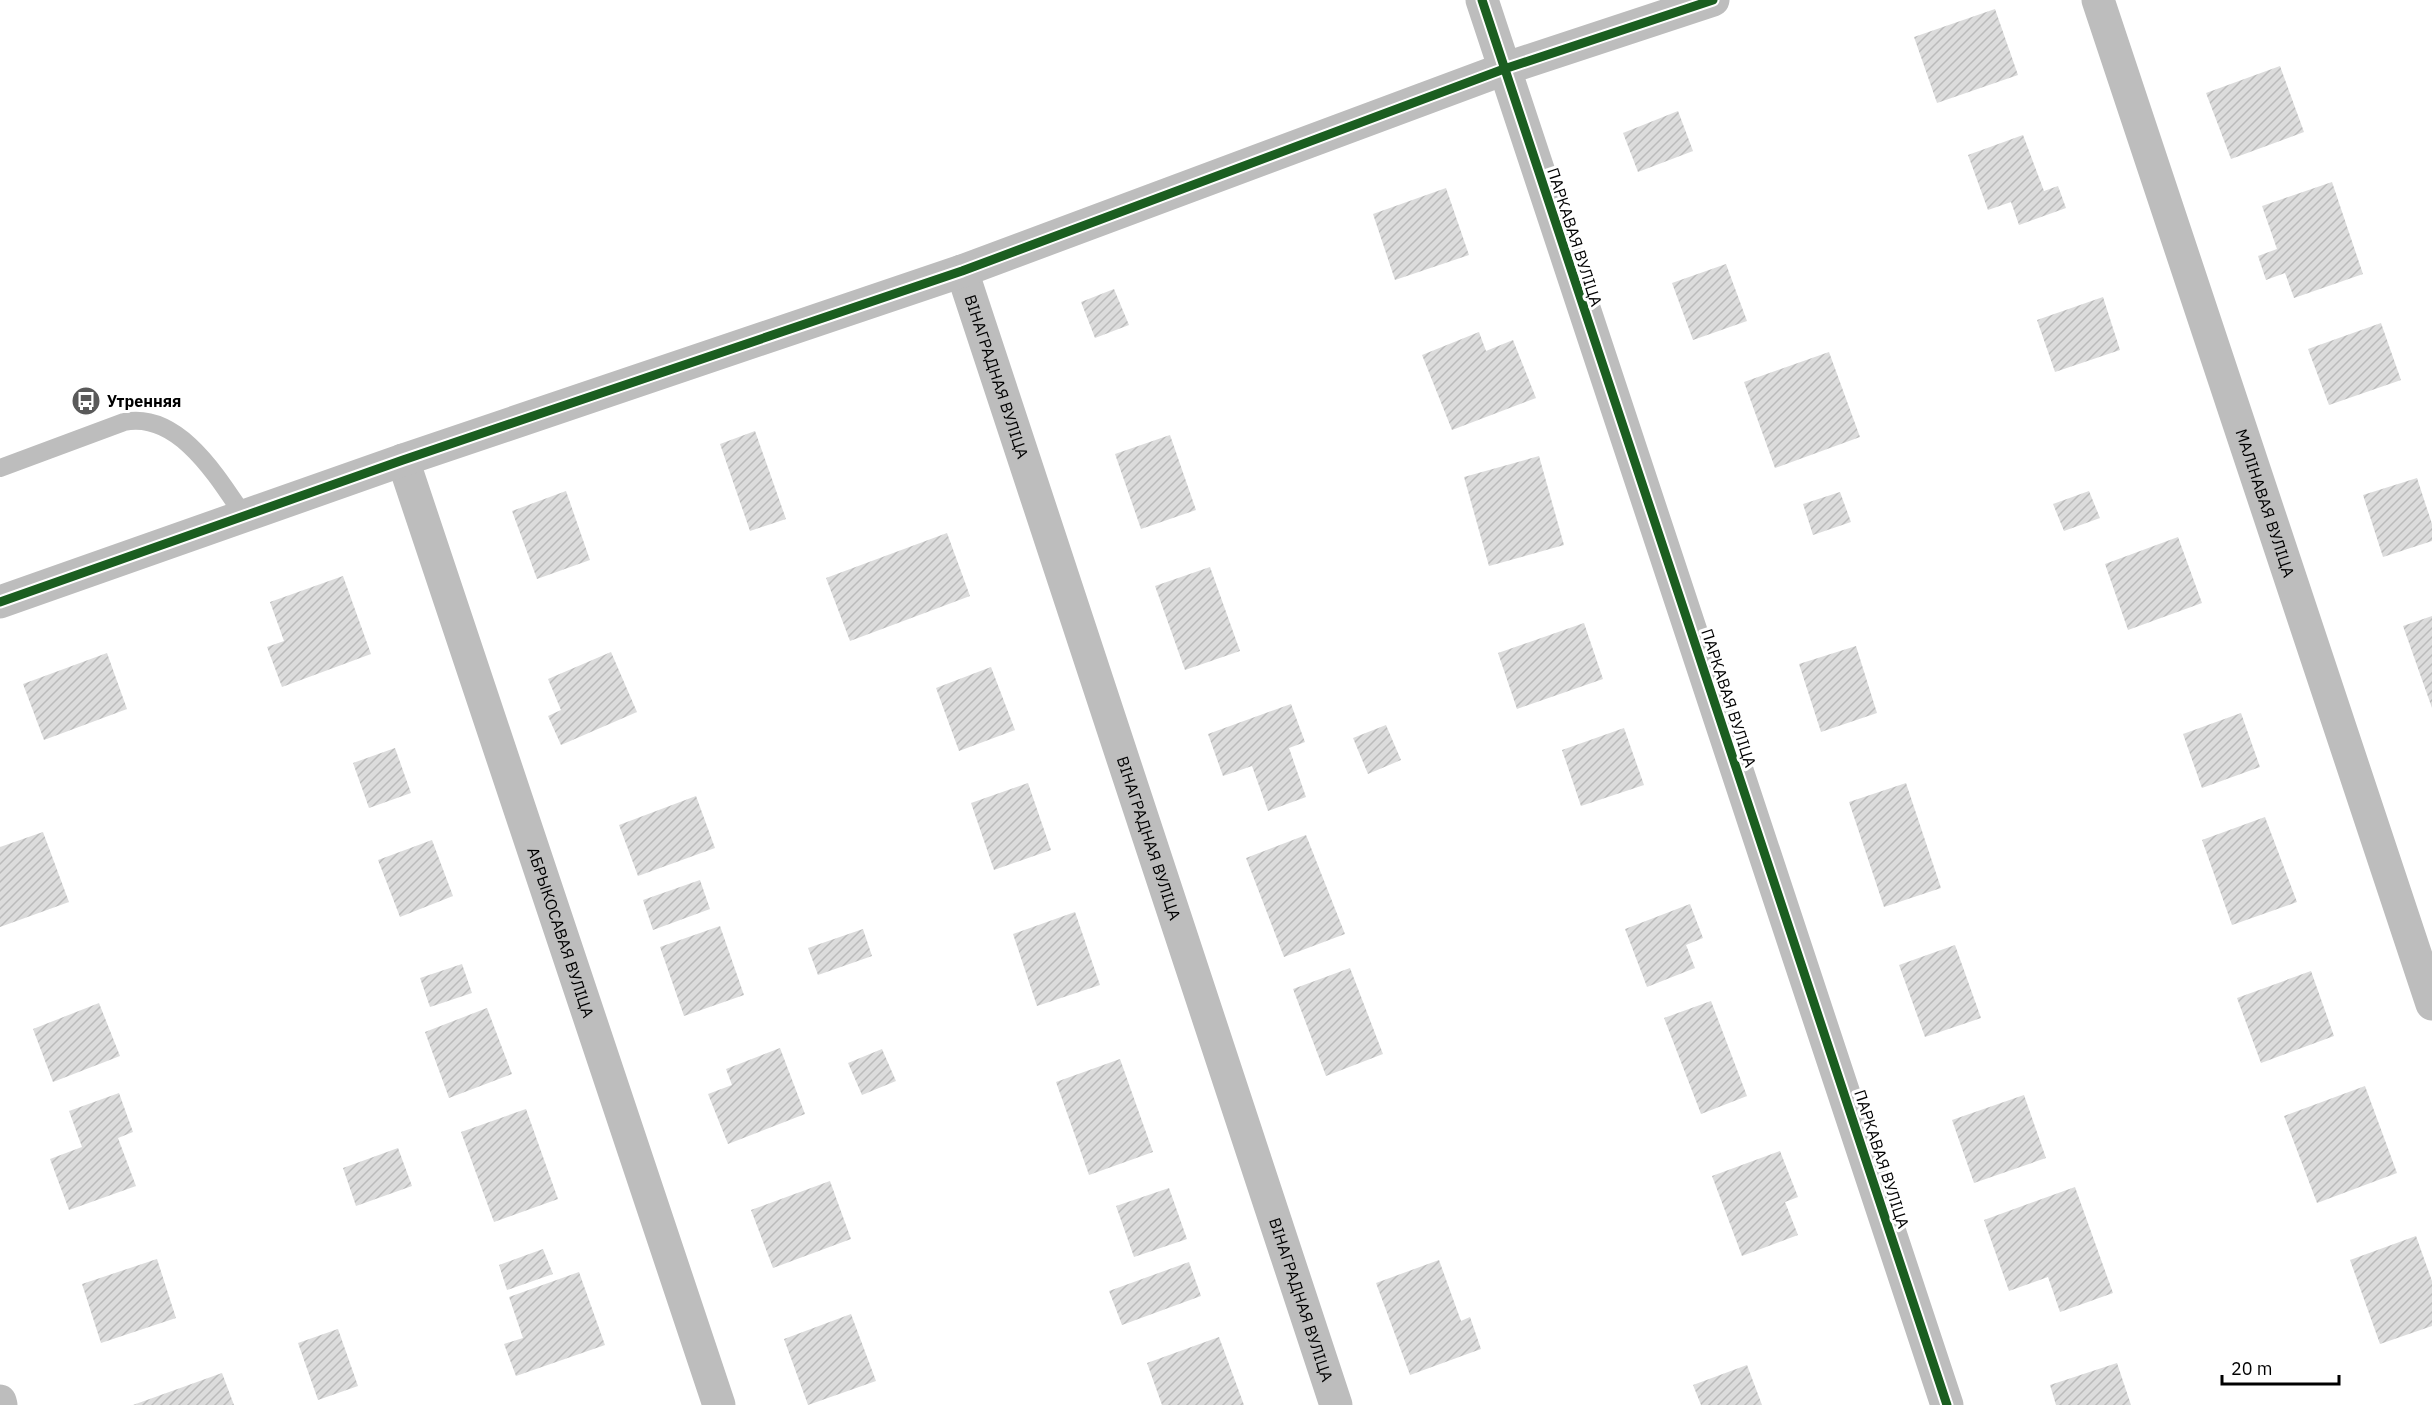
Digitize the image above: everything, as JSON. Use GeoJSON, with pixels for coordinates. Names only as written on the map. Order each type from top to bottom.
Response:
{"type":"FeatureCollection","features":[{"type":"Feature","properties":{"kind":"street","name":"ПАРКАВАЯ ВУЛІЦА"},"geometry":{"type":"LineString","coordinates":[[1482,0],[1947,1405]]}},
{"type":"Feature","properties":{"kind":"street"},"geometry":{"type":"LineString","coordinates":[[0,602],[403,460],[962,271],[1504,69],[1713,0]]}},
{"type":"Feature","properties":{"kind":"street","name":"МАЛІНАВАЯ ВУЛІЦА"},"geometry":{"type":"LineString","coordinates":[[2098,0],[2432,1004]]}},
{"type":"Feature","properties":{"kind":"street","name":"ВІНАГРАДНАЯ ВУЛІЦА"},"geometry":{"type":"LineString","coordinates":[[962,271],[1336,1405]]}},
{"type":"Feature","properties":{"kind":"street","name":"АБРЫКОСАВАЯ ВУЛІЦА"},"geometry":{"type":"LineString","coordinates":[[403,460],[719,1405]]}},
{"type":"Feature","properties":{"kind":"lane"},"geometry":{"type":"LineString","coordinates":[[0,468],[124,422],[145,420],[178,436],[221,483],[244,516]]}},
{"type":"Feature","properties":{"kind":"building"},"geometry":{"type":"Polygon","coordinates":[[[1995,9],[2018,75],[1937,103],[1914,37],[1995,9]]]}},
{"type":"Feature","properties":{"kind":"building"},"geometry":{"type":"Polygon","coordinates":[[[2280,66],[2304,132],[2231,159],[2206,93],[2280,66]]]}},
{"type":"Feature","properties":{"kind":"building"},"geometry":{"type":"Polygon","coordinates":[[[1678,111],[1693,151],[1638,172],[1623,133],[1678,111]]]}},
{"type":"Feature","properties":{"kind":"building"},"geometry":{"type":"Polygon","coordinates":[[[2023,135],[2044,191],[2058,186],[2066,208],[2019,225],[2011,202],[1988,210],[1968,155],[2023,135]]]}},
{"type":"Feature","properties":{"kind":"building"},"geometry":{"type":"Polygon","coordinates":[[[2332,182],[2363,274],[2294,298],[2285,273],[2266,280],[2258,256],[2277,249],[2262,206],[2332,182]]]}},
{"type":"Feature","properties":{"kind":"building"},"geometry":{"type":"Polygon","coordinates":[[[1446,188],[1469,255],[1395,280],[1373,214],[1446,188]]]}},
{"type":"Feature","properties":{"kind":"building"},"geometry":{"type":"Polygon","coordinates":[[[1726,264],[1747,321],[1693,340],[1672,283],[1726,264]]]}},
{"type":"Feature","properties":{"kind":"building"},"geometry":{"type":"Polygon","coordinates":[[[1114,289],[1129,325],[1095,338],[1081,302],[1114,289]]]}},
{"type":"Feature","properties":{"kind":"building"},"geometry":{"type":"Polygon","coordinates":[[[2103,297],[2120,350],[2055,372],[2037,320],[2103,297]]]}},
{"type":"Feature","properties":{"kind":"building"},"geometry":{"type":"Polygon","coordinates":[[[2381,323],[2401,380],[2329,405],[2308,349],[2381,323]]]}},
{"type":"Feature","properties":{"kind":"building"},"geometry":{"type":"Polygon","coordinates":[[[1479,332],[1486,351],[1513,340],[1536,398],[1452,430],[1422,355],[1479,332]]]}},
{"type":"Feature","properties":{"kind":"building"},"geometry":{"type":"Polygon","coordinates":[[[1829,352],[1860,437],[1775,468],[1744,382],[1829,352]]]}},
{"type":"Feature","properties":{"kind":"building"},"geometry":{"type":"Polygon","coordinates":[[[755,431],[786,519],[750,531],[720,444],[755,431]]]}},
{"type":"Feature","properties":{"kind":"building"},"geometry":{"type":"Polygon","coordinates":[[[1170,435],[1196,510],[1141,529],[1115,454],[1170,435]]]}},
{"type":"Feature","properties":{"kind":"building"},"geometry":{"type":"Polygon","coordinates":[[[1539,456],[1564,545],[1489,566],[1464,477],[1539,456]]]}},
{"type":"Feature","properties":{"kind":"building"},"geometry":{"type":"Polygon","coordinates":[[[2417,478],[2432,524],[2432,541],[2383,557],[2363,495],[2417,478]]]}},
{"type":"Feature","properties":{"kind":"building"},"geometry":{"type":"Polygon","coordinates":[[[566,491],[590,560],[537,579],[512,511],[566,491]]]}},
{"type":"Feature","properties":{"kind":"building"},"geometry":{"type":"Polygon","coordinates":[[[2089,491],[2100,518],[2064,531],[2053,504],[2089,491]]]}},
{"type":"Feature","properties":{"kind":"building"},"geometry":{"type":"Polygon","coordinates":[[[1840,492],[1851,522],[1813,535],[1803,504],[1840,492]]]}},
{"type":"Feature","properties":{"kind":"building"},"geometry":{"type":"Polygon","coordinates":[[[947,533],[970,596],[850,641],[826,578],[947,533]]]}},
{"type":"Feature","properties":{"kind":"building"},"geometry":{"type":"Polygon","coordinates":[[[2178,537],[2202,603],[2128,630],[2105,564],[2178,537]]]}},
{"type":"Feature","properties":{"kind":"building"},"geometry":{"type":"Polygon","coordinates":[[[1210,567],[1240,651],[1185,670],[1155,586],[1210,567]]]}},
{"type":"Feature","properties":{"kind":"building"},"geometry":{"type":"Polygon","coordinates":[[[343,576],[371,654],[282,687],[267,647],[284,641],[270,602],[343,576]]]}},
{"type":"Feature","properties":{"kind":"building"},"geometry":{"type":"Polygon","coordinates":[[[2432,616],[2432,708],[2403,626],[2432,616]]]}},
{"type":"Feature","properties":{"kind":"building"},"geometry":{"type":"Polygon","coordinates":[[[1584,623],[1603,679],[1517,709],[1498,653],[1584,623]]]}},
{"type":"Feature","properties":{"kind":"building"},"geometry":{"type":"Polygon","coordinates":[[[1856,646],[1877,713],[1821,732],[1799,664],[1856,646]]]}},
{"type":"Feature","properties":{"kind":"building"},"geometry":{"type":"Polygon","coordinates":[[[611,652],[637,712],[561,745],[548,716],[561,710],[548,679],[611,652]]]}},
{"type":"Feature","properties":{"kind":"building"},"geometry":{"type":"Polygon","coordinates":[[[107,653],[127,709],[44,740],[23,684],[107,653]]]}},
{"type":"Feature","properties":{"kind":"building"},"geometry":{"type":"Polygon","coordinates":[[[991,667],[1015,730],[959,751],[936,688],[991,667]]]}},
{"type":"Feature","properties":{"kind":"building"},"geometry":{"type":"Polygon","coordinates":[[[1291,704],[1305,742],[1289,748],[1306,797],[1268,811],[1252,766],[1223,776],[1208,734],[1291,704]]]}},
{"type":"Feature","properties":{"kind":"building"},"geometry":{"type":"Polygon","coordinates":[[[2241,713],[2260,767],[2202,788],[2183,734],[2241,713]]]}},
{"type":"Feature","properties":{"kind":"building"},"geometry":{"type":"Polygon","coordinates":[[[1386,725],[1401,760],[1368,774],[1353,738],[1386,725]]]}},
{"type":"Feature","properties":{"kind":"building"},"geometry":{"type":"Polygon","coordinates":[[[1624,728],[1644,785],[1581,806],[1562,750],[1624,728]]]}},
{"type":"Feature","properties":{"kind":"building"},"geometry":{"type":"Polygon","coordinates":[[[395,748],[411,793],[369,808],[353,763],[395,748]]]}},
{"type":"Feature","properties":{"kind":"building"},"geometry":{"type":"Polygon","coordinates":[[[1028,783],[1051,850],[994,870],[971,803],[1028,783]]]}},
{"type":"Feature","properties":{"kind":"building"},"geometry":{"type":"Polygon","coordinates":[[[1906,783],[1941,888],[1884,907],[1849,802],[1906,783]]]}},
{"type":"Feature","properties":{"kind":"building"},"geometry":{"type":"Polygon","coordinates":[[[696,796],[715,848],[638,876],[619,825],[696,796]]]}},
{"type":"Feature","properties":{"kind":"building"},"geometry":{"type":"Polygon","coordinates":[[[2265,817],[2297,902],[2232,925],[2202,840],[2265,817]]]}},
{"type":"Feature","properties":{"kind":"building"},"geometry":{"type":"Polygon","coordinates":[[[43,832],[69,902],[0,927],[0,847],[43,832]]]}},
{"type":"Feature","properties":{"kind":"building"},"geometry":{"type":"Polygon","coordinates":[[[1306,835],[1345,934],[1284,957],[1246,858],[1306,835]]]}},
{"type":"Feature","properties":{"kind":"building"},"geometry":{"type":"Polygon","coordinates":[[[432,840],[453,896],[400,917],[378,860],[432,840]]]}},
{"type":"Feature","properties":{"kind":"building"},"geometry":{"type":"Polygon","coordinates":[[[700,880],[710,909],[653,930],[643,900],[700,880]]]}},
{"type":"Feature","properties":{"kind":"building"},"geometry":{"type":"Polygon","coordinates":[[[1690,904],[1703,938],[1686,945],[1695,968],[1647,987],[1625,929],[1690,904]]]}},
{"type":"Feature","properties":{"kind":"building"},"geometry":{"type":"Polygon","coordinates":[[[1075,912],[1100,985],[1037,1006],[1013,934],[1075,912]]]}},
{"type":"Feature","properties":{"kind":"building"},"geometry":{"type":"Polygon","coordinates":[[[720,926],[744,995],[684,1016],[660,947],[720,926]]]}},
{"type":"Feature","properties":{"kind":"building"},"geometry":{"type":"Polygon","coordinates":[[[863,929],[872,956],[818,975],[808,948],[863,929]]]}},
{"type":"Feature","properties":{"kind":"building"},"geometry":{"type":"Polygon","coordinates":[[[1955,945],[1981,1018],[1925,1037],[1899,965],[1955,945]]]}},
{"type":"Feature","properties":{"kind":"building"},"geometry":{"type":"Polygon","coordinates":[[[462,964],[472,993],[430,1007],[420,978],[462,964]]]}},
{"type":"Feature","properties":{"kind":"building"},"geometry":{"type":"Polygon","coordinates":[[[1350,968],[1383,1054],[1326,1076],[1293,989],[1350,968]]]}},
{"type":"Feature","properties":{"kind":"building"},"geometry":{"type":"Polygon","coordinates":[[[2311,971],[2334,1036],[2261,1063],[2237,998],[2311,971]]]}},
{"type":"Feature","properties":{"kind":"building"},"geometry":{"type":"Polygon","coordinates":[[[1711,1001],[1747,1096],[1701,1114],[1664,1018],[1711,1001]]]}},
{"type":"Feature","properties":{"kind":"building"},"geometry":{"type":"Polygon","coordinates":[[[99,1003],[120,1056],[53,1082],[33,1029],[99,1003]]]}},
{"type":"Feature","properties":{"kind":"building"},"geometry":{"type":"Polygon","coordinates":[[[487,1008],[512,1074],[449,1098],[425,1032],[487,1008]]]}},
{"type":"Feature","properties":{"kind":"building"},"geometry":{"type":"Polygon","coordinates":[[[780,1048],[805,1114],[728,1144],[708,1094],[732,1085],[726,1069],[780,1048]]]}},
{"type":"Feature","properties":{"kind":"building"},"geometry":{"type":"Polygon","coordinates":[[[882,1049],[896,1081],[862,1095],[848,1063],[882,1049]]]}},
{"type":"Feature","properties":{"kind":"building"},"geometry":{"type":"Polygon","coordinates":[[[1120,1059],[1153,1152],[1089,1175],[1056,1082],[1120,1059]]]}},
{"type":"Feature","properties":{"kind":"building"},"geometry":{"type":"Polygon","coordinates":[[[2365,1086],[2397,1173],[2317,1203],[2284,1116],[2365,1086]]]}},
{"type":"Feature","properties":{"kind":"building"},"geometry":{"type":"Polygon","coordinates":[[[119,1093],[133,1132],[118,1138],[136,1186],[69,1210],[50,1159],[82,1147],[69,1111],[119,1093]]]}},
{"type":"Feature","properties":{"kind":"building"},"geometry":{"type":"Polygon","coordinates":[[[2024,1095],[2046,1158],[1974,1183],[1952,1120],[2024,1095]]]}},
{"type":"Feature","properties":{"kind":"building"},"geometry":{"type":"Polygon","coordinates":[[[526,1109],[558,1199],[494,1222],[461,1132],[526,1109]]]}},
{"type":"Feature","properties":{"kind":"building"},"geometry":{"type":"Polygon","coordinates":[[[398,1148],[412,1186],[356,1206],[343,1168],[398,1148]]]}},
{"type":"Feature","properties":{"kind":"building"},"geometry":{"type":"Polygon","coordinates":[[[1780,1151],[1798,1197],[1785,1202],[1798,1235],[1742,1256],[1712,1176],[1780,1151]]]}},
{"type":"Feature","properties":{"kind":"building"},"geometry":{"type":"Polygon","coordinates":[[[830,1181],[851,1239],[773,1268],[751,1210],[830,1181]]]}},
{"type":"Feature","properties":{"kind":"building"},"geometry":{"type":"Polygon","coordinates":[[[2075,1187],[2113,1293],[2060,1312],[2048,1277],[2009,1291],[1984,1220],[2075,1187]]]}},
{"type":"Feature","properties":{"kind":"building"},"geometry":{"type":"Polygon","coordinates":[[[1169,1188],[1187,1239],[1134,1257],[1116,1206],[1169,1188]]]}},
{"type":"Feature","properties":{"kind":"building"},"geometry":{"type":"Polygon","coordinates":[[[2416,1236],[2432,1281],[2432,1326],[2380,1344],[2350,1260],[2416,1236]]]}},
{"type":"Feature","properties":{"kind":"building"},"geometry":{"type":"Polygon","coordinates":[[[543,1249],[553,1274],[507,1290],[499,1265],[543,1249]]]}},
{"type":"Feature","properties":{"kind":"building"},"geometry":{"type":"Polygon","coordinates":[[[157,1259],[176,1318],[101,1343],[82,1284],[157,1259]]]}},
{"type":"Feature","properties":{"kind":"building"},"geometry":{"type":"Polygon","coordinates":[[[1439,1260],[1461,1321],[1470,1317],[1481,1349],[1410,1375],[1376,1283],[1439,1260]]]}},
{"type":"Feature","properties":{"kind":"building"},"geometry":{"type":"Polygon","coordinates":[[[1189,1262],[1201,1296],[1122,1325],[1109,1291],[1189,1262]]]}},
{"type":"Feature","properties":{"kind":"building"},"geometry":{"type":"Polygon","coordinates":[[[579,1272],[605,1345],[516,1376],[504,1344],[523,1338],[509,1297],[579,1272]]]}},
{"type":"Feature","properties":{"kind":"building"},"geometry":{"type":"Polygon","coordinates":[[[851,1314],[876,1381],[808,1405],[784,1339],[851,1314]]]}},
{"type":"Feature","properties":{"kind":"building"},"geometry":{"type":"Polygon","coordinates":[[[338,1329],[358,1386],[318,1400],[298,1343],[338,1329]]]}},
{"type":"Feature","properties":{"kind":"building"},"geometry":{"type":"Polygon","coordinates":[[[1219,1337],[1244,1405],[1162,1405],[1147,1363],[1219,1337]]]}},
{"type":"Feature","properties":{"kind":"building"},"geometry":{"type":"Polygon","coordinates":[[[2117,1363],[2131,1405],[2056,1405],[2050,1385],[2117,1363]]]}},
{"type":"Feature","properties":{"kind":"building"},"geometry":{"type":"Polygon","coordinates":[[[1747,1365],[1762,1405],[1701,1405],[1693,1385],[1747,1365]]]}},
{"type":"Feature","properties":{"kind":"building"},"geometry":{"type":"Polygon","coordinates":[[[222,1373],[234,1405],[133,1405],[222,1373]]]}},
{"type":"Feature","properties":{"kind":"cycle path"},"geometry":{"type":"LineString","coordinates":[[1482,0],[1947,1405]]}},
{"type":"Feature","properties":{"kind":"cycle path"},"geometry":{"type":"LineString","coordinates":[[0,602],[403,460],[962,271],[1504,69],[1713,0]]}},
{"type":"Feature","properties":{"kind":"place","name":"Утренняя"},"geometry":{"type":"Point","coordinates":[86,401]}}]}
